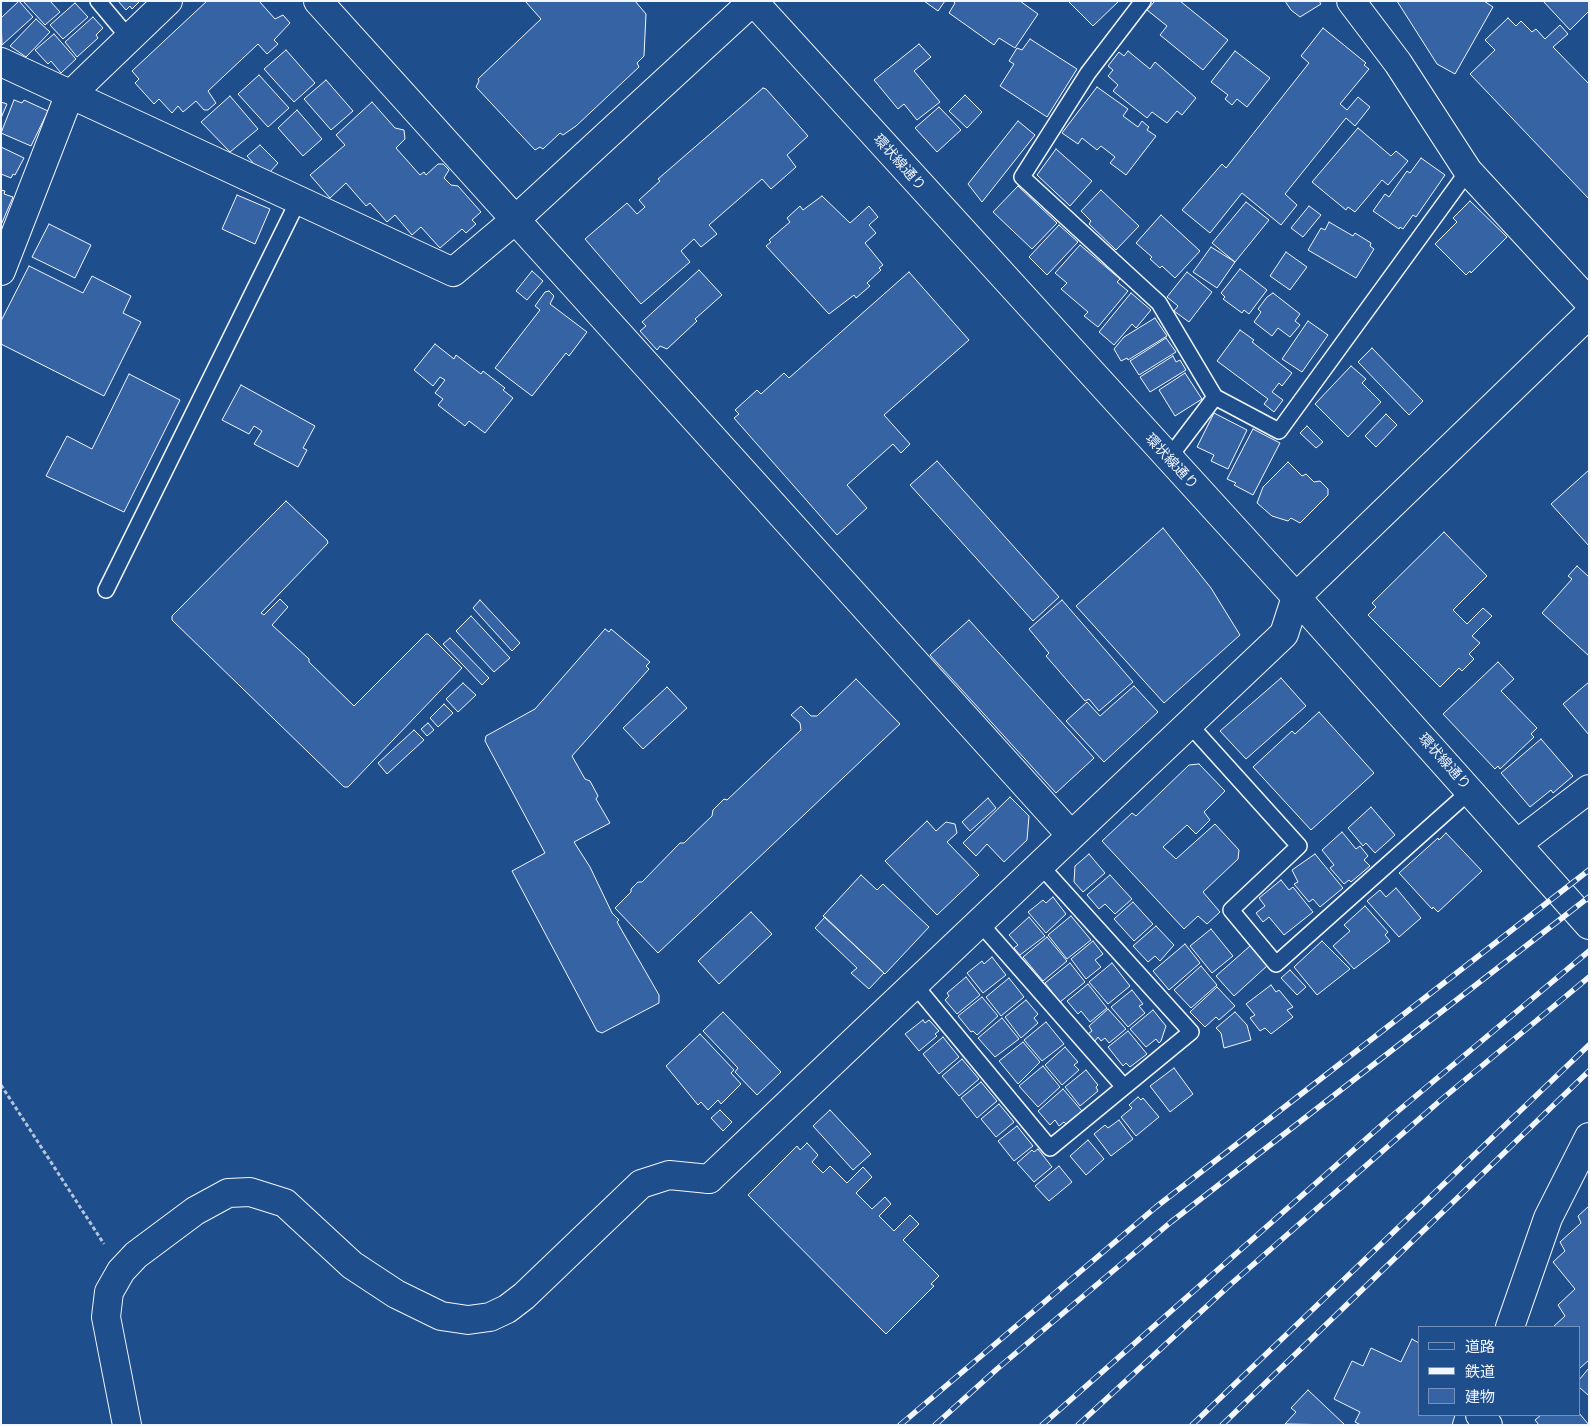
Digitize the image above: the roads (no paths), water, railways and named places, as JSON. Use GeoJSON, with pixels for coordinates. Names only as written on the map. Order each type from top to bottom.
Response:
{"type":"FeatureCollection","features":[{"type":"Feature","properties":{"kind":"street"},"geometry":{"type":"LineString","coordinates":[[1,271],[69,96],[168,1]]}},
{"type":"Feature","properties":{"kind":"street"},"geometry":{"type":"LineString","coordinates":[[318,1],[1070,834]]}},
{"type":"Feature","properties":{"kind":"street"},"geometry":{"type":"LineString","coordinates":[[1,62],[69,96],[452,272],[515,220],[753,1]]}},
{"type":"Feature","properties":{"kind":"street","name":"環状線通り"},"geometry":{"type":"LineString","coordinates":[[753,1],[1168,459],[1296,597],[1589,925]]}},
{"type":"Feature","properties":{"kind":"street"},"geometry":{"type":"LineString","coordinates":[[1350,1],[1398,63],[1468,171],[1589,302]]}},
{"type":"Feature","properties":{"kind":"street"},"geometry":{"type":"LineString","coordinates":[[128,1425],[106,1317],[109,1292],[121,1271],[136,1255],[213,1200],[228,1193],[250,1192],[285,1203],[352,1265],[396,1294],[440,1316],[468,1320],[490,1317],[507,1309],[524,1296],[641,1184],[669,1175],[709,1179],[1070,834],[1284,634],[1296,597],[1589,314]]}},
{"type":"Feature","properties":{"kind":"street"},"geometry":{"type":"LineString","coordinates":[[1517,844],[1589,789]]}},
{"type":"Feature","properties":{"kind":"street"},"geometry":{"type":"LineString","coordinates":[[1510,1326],[1548,1218],[1589,1137]]}},
{"type":"Feature","properties":{"kind":"lane"},"geometry":{"type":"LineString","coordinates":[[98,1],[129,38]]}},
{"type":"Feature","properties":{"kind":"lane"},"geometry":{"type":"LineString","coordinates":[[1143,1],[1088,72],[1022,177],[1159,303],[1215,397],[1279,431],[1468,171]]}},
{"type":"Feature","properties":{"kind":"lane"},"geometry":{"type":"LineString","coordinates":[[106,590],[298,201]]}},
{"type":"Feature","properties":{"kind":"lane"},"geometry":{"type":"LineString","coordinates":[[1168,459],[1215,397]]}},
{"type":"Feature","properties":{"kind":"lane"},"geometry":{"type":"LineString","coordinates":[[1188,723],[1299,846],[1231,910],[1276,964],[1470,791]]}},
{"type":"Feature","properties":{"kind":"lane"},"geometry":{"type":"LineString","coordinates":[[914,984],[1050,1148],[1191,1032],[1040,864]]}},
{"type":"Feature","properties":{"kind":"lane"},"geometry":{"type":"LineString","coordinates":[[979,922],[1124,1087]]}},
{"type":"Feature","properties":{"kind":"railway"},"geometry":{"type":"LineString","coordinates":[[900,1425],[1156,1207],[1589,870]]}},
{"type":"Feature","properties":{"kind":"railway"},"geometry":{"type":"LineString","coordinates":[[935,1425],[997,1369],[1171,1222],[1589,897]]}},
{"type":"Feature","properties":{"kind":"railway"},"geometry":{"type":"LineString","coordinates":[[1042,1425],[1392,1116],[1589,951]]}},
{"type":"Feature","properties":{"kind":"railway"},"geometry":{"type":"LineString","coordinates":[[1078,1425],[1231,1284],[1442,1099],[1589,977]]}},
{"type":"Feature","properties":{"kind":"railway"},"geometry":{"type":"LineString","coordinates":[[1192,1425],[1589,1045]]}},
{"type":"Feature","properties":{"kind":"railway"},"geometry":{"type":"LineString","coordinates":[[1222,1425],[1589,1071]]}}]}
